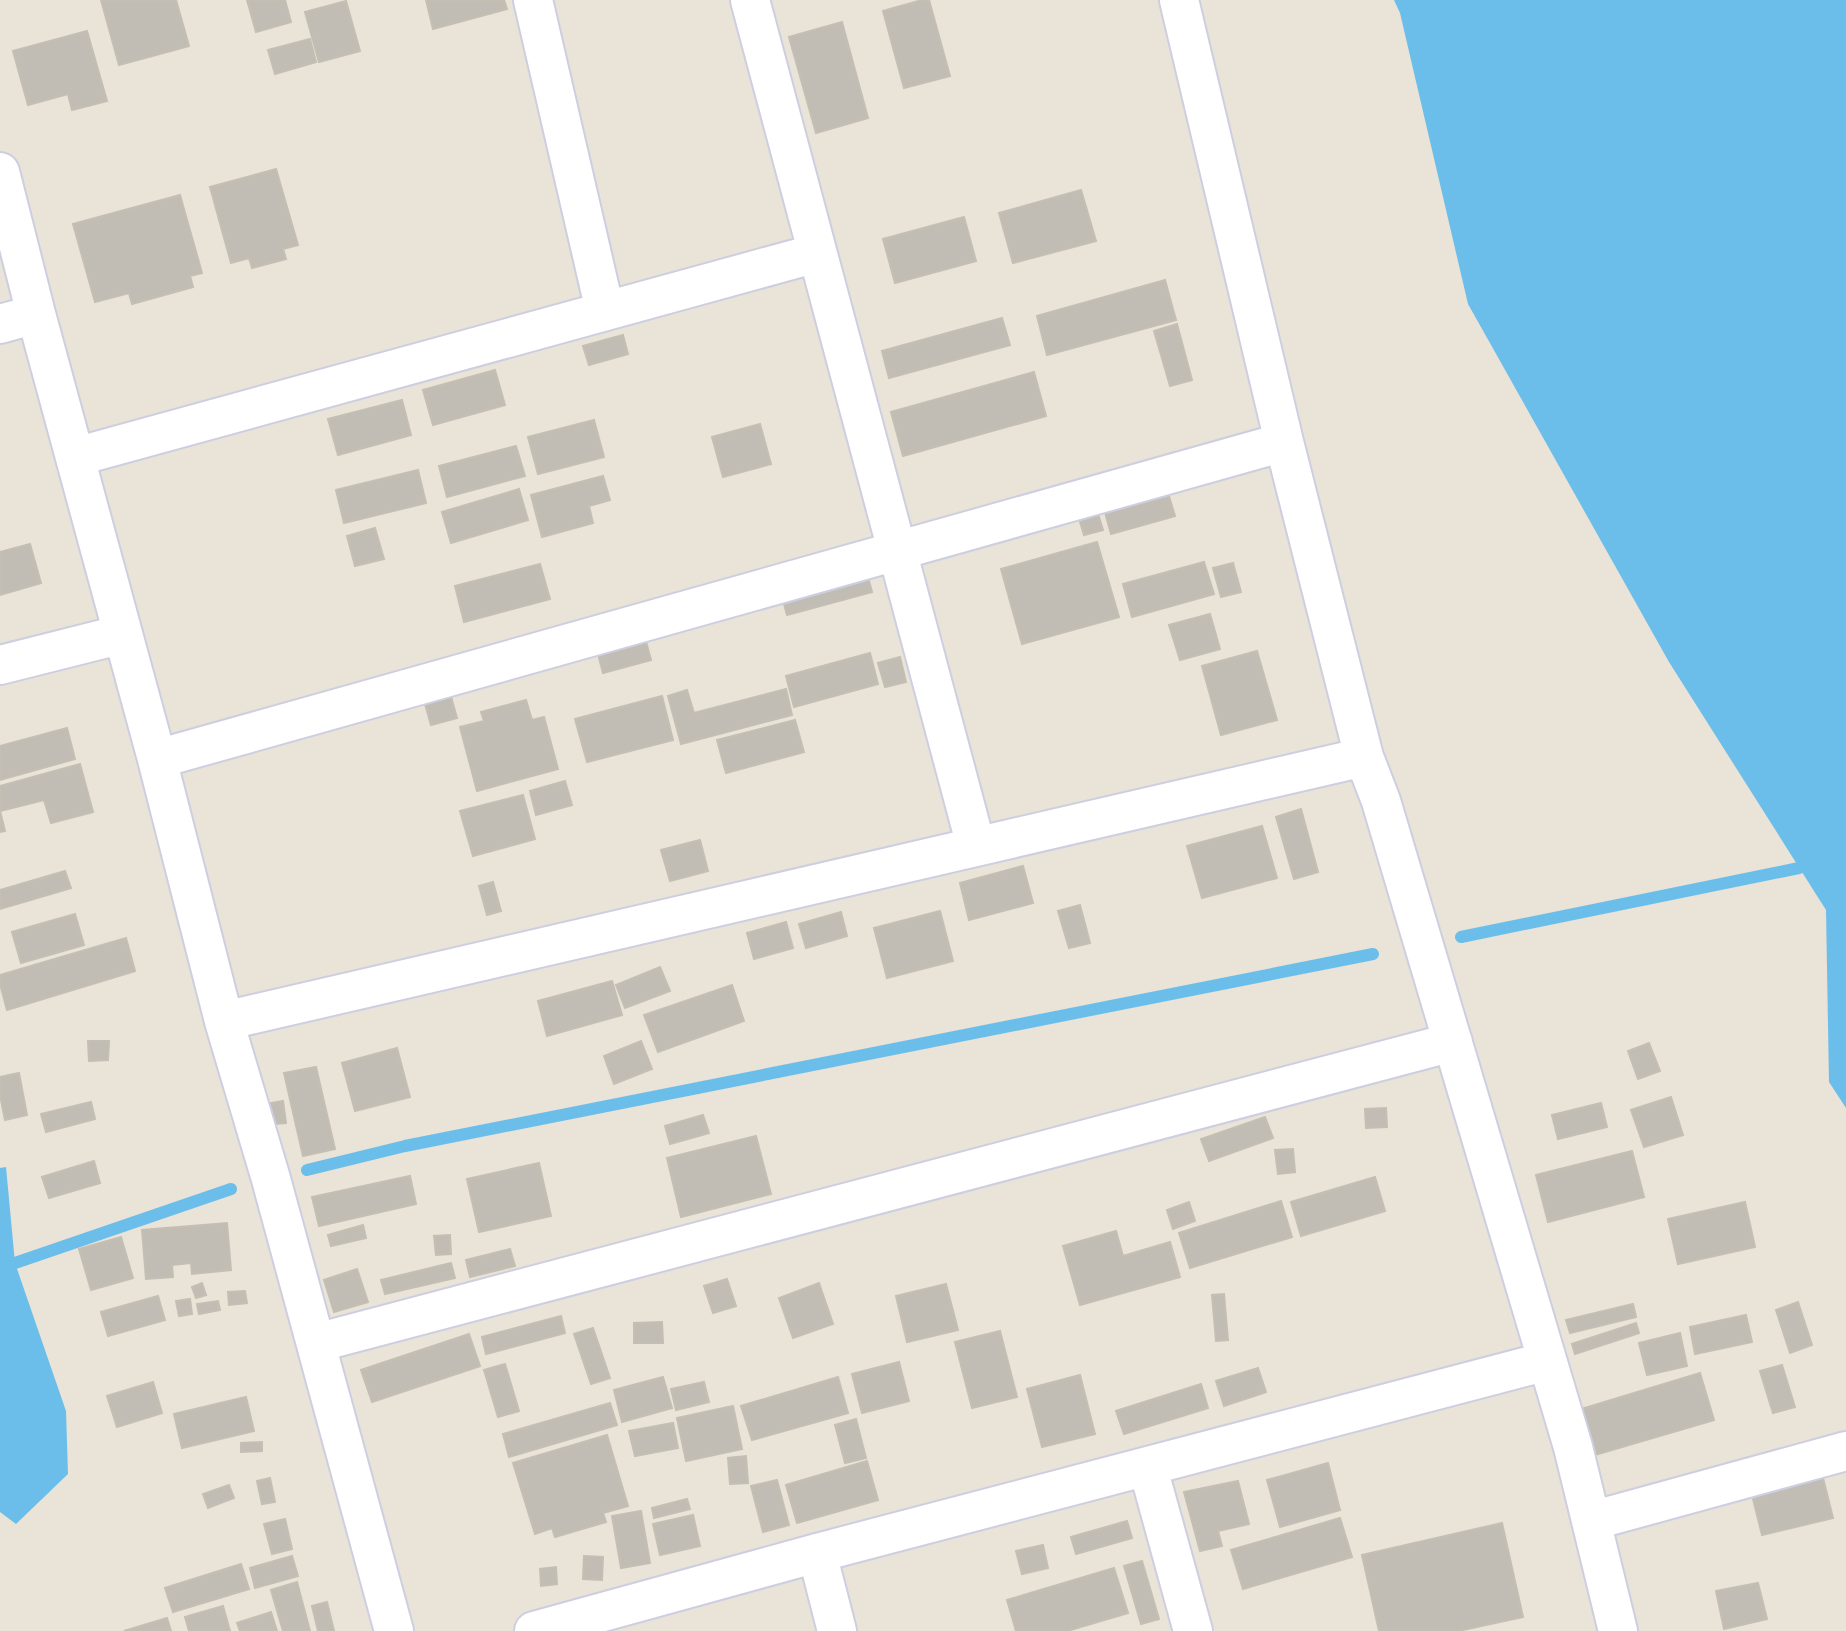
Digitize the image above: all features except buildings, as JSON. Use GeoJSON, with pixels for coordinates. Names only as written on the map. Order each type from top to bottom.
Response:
{"type":"FeatureCollection","features":[{"type":"Feature","properties":{"kind":"street"},"geometry":{"type":"LineString","coordinates":[[533,0],[605,311]]}},
{"type":"Feature","properties":{"kind":"street"},"geometry":{"type":"LineString","coordinates":[[750,0],[976,846]]}},
{"type":"Feature","properties":{"kind":"street"},"geometry":{"type":"LineString","coordinates":[[1179,0],[1283,442],[1364,757],[1381,801],[1573,1447],[1618,1631]]}},
{"type":"Feature","properties":{"kind":"street"},"geometry":{"type":"LineString","coordinates":[[0,172],[224,1021],[316,1343],[394,1631]]}},
{"type":"Feature","properties":{"kind":"street"},"geometry":{"type":"LineString","coordinates":[[75,457],[817,253]]}},
{"type":"Feature","properties":{"kind":"street"},"geometry":{"type":"LineString","coordinates":[[0,324],[36,314]]}},
{"type":"Feature","properties":{"kind":"street"},"geometry":{"type":"LineString","coordinates":[[157,759],[1283,442]]}},
{"type":"Feature","properties":{"kind":"street"},"geometry":{"type":"LineString","coordinates":[[0,665],[123,634]]}},
{"type":"Feature","properties":{"kind":"street"},"geometry":{"type":"LineString","coordinates":[[224,1021],[1364,757]]}},
{"type":"Feature","properties":{"kind":"street"},"geometry":{"type":"LineString","coordinates":[[316,1343],[1453,1042]]}},
{"type":"Feature","properties":{"kind":"street"},"geometry":{"type":"LineString","coordinates":[[534,1631],[817,1553],[1548,1361]]}},
{"type":"Feature","properties":{"kind":"street"},"geometry":{"type":"LineString","coordinates":[[1591,1521],[1846,1451]]}},
{"type":"Feature","properties":{"kind":"street"},"geometry":{"type":"LineString","coordinates":[[1148,1468],[1193,1631]]}},
{"type":"Feature","properties":{"kind":"street"},"geometry":{"type":"LineString","coordinates":[[817,1553],[837,1631]]}},
{"type":"Feature","properties":{"kind":"water"},"geometry":{"type":"Polygon","coordinates":[[[1394,0],[1846,0],[1846,1108],[1829,1082],[1826,910],[1669,662],[1468,304],[1400,13],[1394,0]]]}},
{"type":"Feature","properties":{"kind":"water"},"geometry":{"type":"Polygon","coordinates":[[[6,1167],[15,1263],[66,1411],[68,1474],[16,1524],[0,1512],[0,1168],[6,1167]]]}},
{"type":"Feature","properties":{"kind":"waterway"},"geometry":{"type":"LineString","coordinates":[[1461,937],[1799,868]]}},
{"type":"Feature","properties":{"kind":"waterway"},"geometry":{"type":"LineString","coordinates":[[307,1170],[405,1146],[1373,954]]}},
{"type":"Feature","properties":{"kind":"waterway"},"geometry":{"type":"LineString","coordinates":[[15,1263],[231,1189]]}}]}
